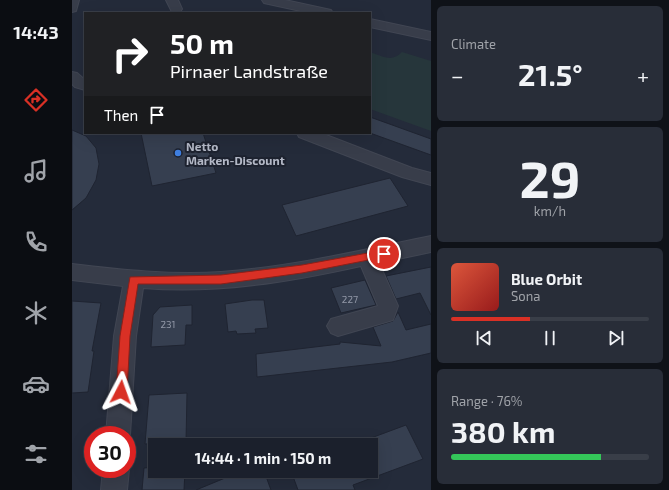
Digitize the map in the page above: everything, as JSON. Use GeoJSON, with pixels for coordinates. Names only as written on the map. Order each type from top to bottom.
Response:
{"type":"FeatureCollection","features":[{"type":"Feature","properties":{"kind":"street"},"geometry":{"type":"LineString","coordinates":[[72,8],[73,0]]}},
{"type":"Feature","properties":{"kind":"street"},"geometry":{"type":"LineString","coordinates":[[268,0],[322,12]]}},
{"type":"Feature","properties":{"kind":"street"},"geometry":{"type":"LineString","coordinates":[[371,23],[431,36]]}},
{"type":"Feature","properties":{"kind":"street"},"geometry":{"type":"LineString","coordinates":[[72,76],[80,84],[84,85]]}},
{"type":"Feature","properties":{"kind":"street"},"geometry":{"type":"LineString","coordinates":[[308,134],[408,173],[431,179]]}},
{"type":"Feature","properties":{"kind":"street"},"geometry":{"type":"LineString","coordinates":[[72,272],[134,280],[221,280],[302,269],[431,244]]}},
{"type":"Feature","properties":{"kind":"street"},"geometry":{"type":"LineString","coordinates":[[338,326],[386,313],[388,306],[367,257]]}},
{"type":"Feature","properties":{"kind":"street"},"geometry":{"type":"LineString","coordinates":[[119,426],[125,336],[134,280]]}},
{"type":"Feature","properties":{"kind":"street"},"geometry":{"type":"LineString","coordinates":[[114,490],[115,478]]}},
{"type":"Feature","properties":{"kind":"shaded area"},"geometry":{"type":"Polygon","coordinates":[[[371,52],[391,58],[402,52],[431,61],[431,131],[371,109],[371,52]]]}},
{"type":"Feature","properties":{"kind":"building"},"geometry":{"type":"Polygon","coordinates":[[[371,117],[431,139],[431,155],[371,133],[371,117]]]}},
{"type":"Feature","properties":{"kind":"building"},"geometry":{"type":"Polygon","coordinates":[[[72,130],[86,136],[96,148],[99,164],[96,180],[86,198],[72,210],[72,130]]]}},
{"type":"Feature","properties":{"kind":"building","name":"Netto Marken-Discount"},"geometry":{"type":"Polygon","coordinates":[[[141,134],[203,134],[216,173],[152,186],[141,134]]]}},
{"type":"Feature","properties":{"kind":"building"},"geometry":{"type":"Polygon","coordinates":[[[390,178],[408,206],[296,236],[282,205],[390,178]]]}},
{"type":"Feature","properties":{"kind":"building"},"geometry":{"type":"Polygon","coordinates":[[[431,267],[431,315],[420,293],[396,299],[386,276],[431,267]]]}},
{"type":"Feature","properties":{"kind":"building"},"geometry":{"type":"Polygon","coordinates":[[[365,280],[376,305],[341,313],[331,288],[365,280]]]}},
{"type":"Feature","properties":{"kind":"building"},"geometry":{"type":"Polygon","coordinates":[[[252,300],[264,300],[268,328],[255,329],[256,333],[237,334],[236,331],[228,332],[225,304],[252,300]]]}},
{"type":"Feature","properties":{"kind":"building"},"geometry":{"type":"Polygon","coordinates":[[[72,301],[101,303],[92,351],[94,351],[88,392],[72,393],[72,301]]]}},
{"type":"Feature","properties":{"kind":"building"},"geometry":{"type":"Polygon","coordinates":[[[192,305],[192,325],[186,325],[185,345],[151,347],[153,315],[160,307],[192,305]]]}},
{"type":"Feature","properties":{"kind":"building"},"geometry":{"type":"Polygon","coordinates":[[[398,312],[406,330],[431,324],[431,353],[392,362],[257,377],[256,354],[340,344],[340,342],[381,346],[373,327],[393,321],[398,312]]]}},
{"type":"Feature","properties":{"kind":"building"},"geometry":{"type":"Polygon","coordinates":[[[187,393],[186,438],[148,438],[148,444],[145,444],[149,395],[187,393]]]}},
{"type":"Feature","properties":{"kind":"building"},"geometry":{"type":"Polygon","coordinates":[[[406,425],[423,459],[378,476],[378,438],[371,438],[406,425]]]}},
{"type":"Feature","properties":{"kind":"building"},"geometry":{"type":"Polygon","coordinates":[[[144,468],[148,468],[148,478],[185,478],[184,490],[142,490],[144,468]]]}},
{"type":"Feature","properties":{"kind":"building"},"geometry":{"type":"Polygon","coordinates":[[[225,478],[267,478],[271,490],[196,490],[225,478]]]}},
{"type":"Feature","properties":{"kind":"building"},"geometry":{"type":"Polygon","coordinates":[[[294,478],[372,478],[353,485],[355,490],[298,490],[294,478]]]}},
{"type":"Feature","properties":{"kind":"place","name":"Netto Marken-Discount"},"geometry":{"type":"Point","coordinates":[178,153]}},
{"type":"Feature","properties":{"kind":"route"},"geometry":{"type":"LineString","coordinates":[[121,392],[125,336],[134,280],[221,280],[302,269],[384,254]]}}]}
